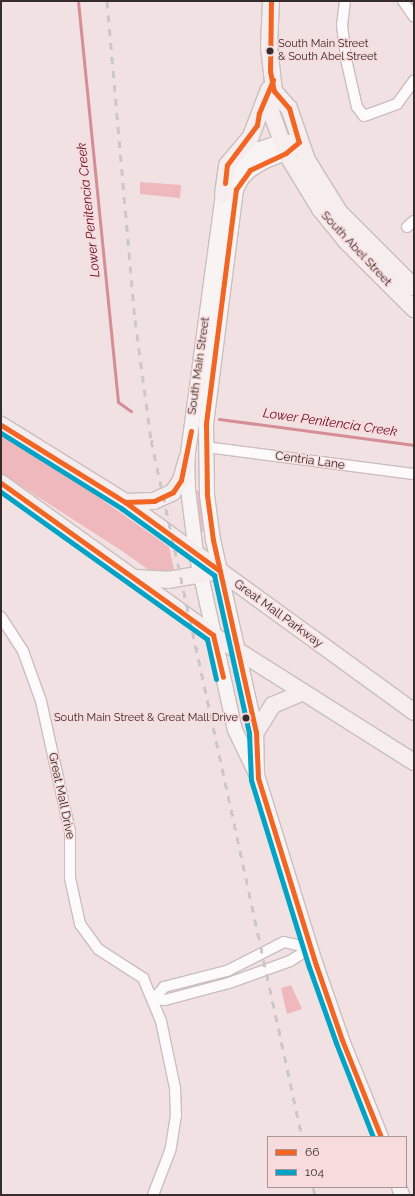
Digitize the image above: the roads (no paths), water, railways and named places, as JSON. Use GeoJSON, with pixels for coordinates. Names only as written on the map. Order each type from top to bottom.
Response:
{"type":"FeatureCollection","features":[{"type":"Feature","properties":{"kind":"main road"},"geometry":{"type":"LineString","coordinates":[[270,1],[269,47],[274,86],[271,112],[283,148]]}},
{"type":"Feature","properties":{"kind":"main road"},"geometry":{"type":"LineString","coordinates":[[274,86],[289,108],[299,142]]}},
{"type":"Feature","properties":{"kind":"main road"},"geometry":{"type":"LineString","coordinates":[[224,194],[227,165],[257,125],[259,113],[274,86]]}},
{"type":"Feature","properties":{"kind":"main road","name":"South Main Street"},"geometry":{"type":"LineString","coordinates":[[258,778],[256,732],[220,571],[207,495],[206,424],[236,189],[242,178],[250,170],[283,148],[299,142]]}},
{"type":"Feature","properties":{"kind":"main road","name":"South Abel Street"},"geometry":{"type":"LineString","coordinates":[[299,142],[340,213],[392,277],[414,309]]}},
{"type":"Feature","properties":{"kind":"main road","name":"South Main Street"},"geometry":{"type":"LineString","coordinates":[[283,148],[259,149],[241,163],[224,194],[203,334],[187,459],[188,489],[200,574],[235,730],[258,778],[311,948],[342,1040],[381,1136]]}},
{"type":"Feature","properties":{"kind":"main road","name":"South Abel Street"},"geometry":{"type":"LineString","coordinates":[[283,148],[320,209],[345,240],[392,277],[414,287]]}},
{"type":"Feature","properties":{"kind":"main road"},"geometry":{"type":"LineString","coordinates":[[203,334],[218,335]]}},
{"type":"Feature","properties":{"kind":"main road","name":"Great Mall Parkway"},"geometry":{"type":"LineString","coordinates":[[1,425],[125,502],[414,712]]}},
{"type":"Feature","properties":{"kind":"main road"},"geometry":{"type":"LineString","coordinates":[[125,502],[154,500],[173,492],[181,480],[187,459]]}},
{"type":"Feature","properties":{"kind":"main road"},"geometry":{"type":"LineString","coordinates":[[1,483],[213,635],[414,762]]}},
{"type":"Feature","properties":{"kind":"main road"},"geometry":{"type":"LineString","coordinates":[[135,578],[168,580],[220,571]]}},
{"type":"Feature","properties":{"kind":"main road"},"geometry":{"type":"LineString","coordinates":[[256,732],[273,705],[303,692]]}},
{"type":"Feature","properties":{"kind":"street"},"geometry":{"type":"LineString","coordinates":[[345,1],[342,25],[346,59],[357,107],[364,116],[397,104],[414,81]]}},
{"type":"Feature","properties":{"kind":"street"},"geometry":{"type":"LineString","coordinates":[[403,1],[414,17]]}},
{"type":"Feature","properties":{"kind":"street","name":"Centria Lane"},"geometry":{"type":"LineString","coordinates":[[206,447],[414,474]]}},
{"type":"Feature","properties":{"kind":"street","name":"Great Mall Drive"},"geometry":{"type":"LineString","coordinates":[[1,617],[23,652],[41,701],[70,832],[70,878],[80,924],[98,949],[143,978],[154,999],[167,1047],[176,1102],[173,1141],[162,1176],[153,1195]]}},
{"type":"Feature","properties":{"kind":"street"},"geometry":{"type":"LineString","coordinates":[[154,999],[164,987],[227,971],[284,942],[311,948]]}},
{"type":"Feature","properties":{"kind":"street"},"geometry":{"type":"LineString","coordinates":[[154,999],[166,1000],[229,983],[290,961],[311,948]]}},
{"type":"Feature","properties":{"kind":"waterway","name":"Lower Penitencia Creek"},"geometry":{"type":"LineString","coordinates":[[78,1],[118,402],[131,411]]}},
{"type":"Feature","properties":{"kind":"waterway","name":"Lower Penitencia Creek"},"geometry":{"type":"LineString","coordinates":[[219,419],[414,445]]}},
{"type":"Feature","properties":{"kind":"railway"},"geometry":{"type":"LineString","coordinates":[[107,1],[135,320],[151,440],[302,1136]]}},
{"type":"Feature","properties":{"kind":"railway"},"geometry":{"type":"LineString","coordinates":[[313,1188],[315,1195]]}},
{"type":"Feature","properties":{"kind":"place","name":"South Main Street & South Abel Street"},"geometry":{"type":"Point","coordinates":[270,51]}},
{"type":"Feature","properties":{"kind":"place","name":"South Main Street & Great Mall Drive"},"geometry":{"type":"Point","coordinates":[246,718]}}]}
